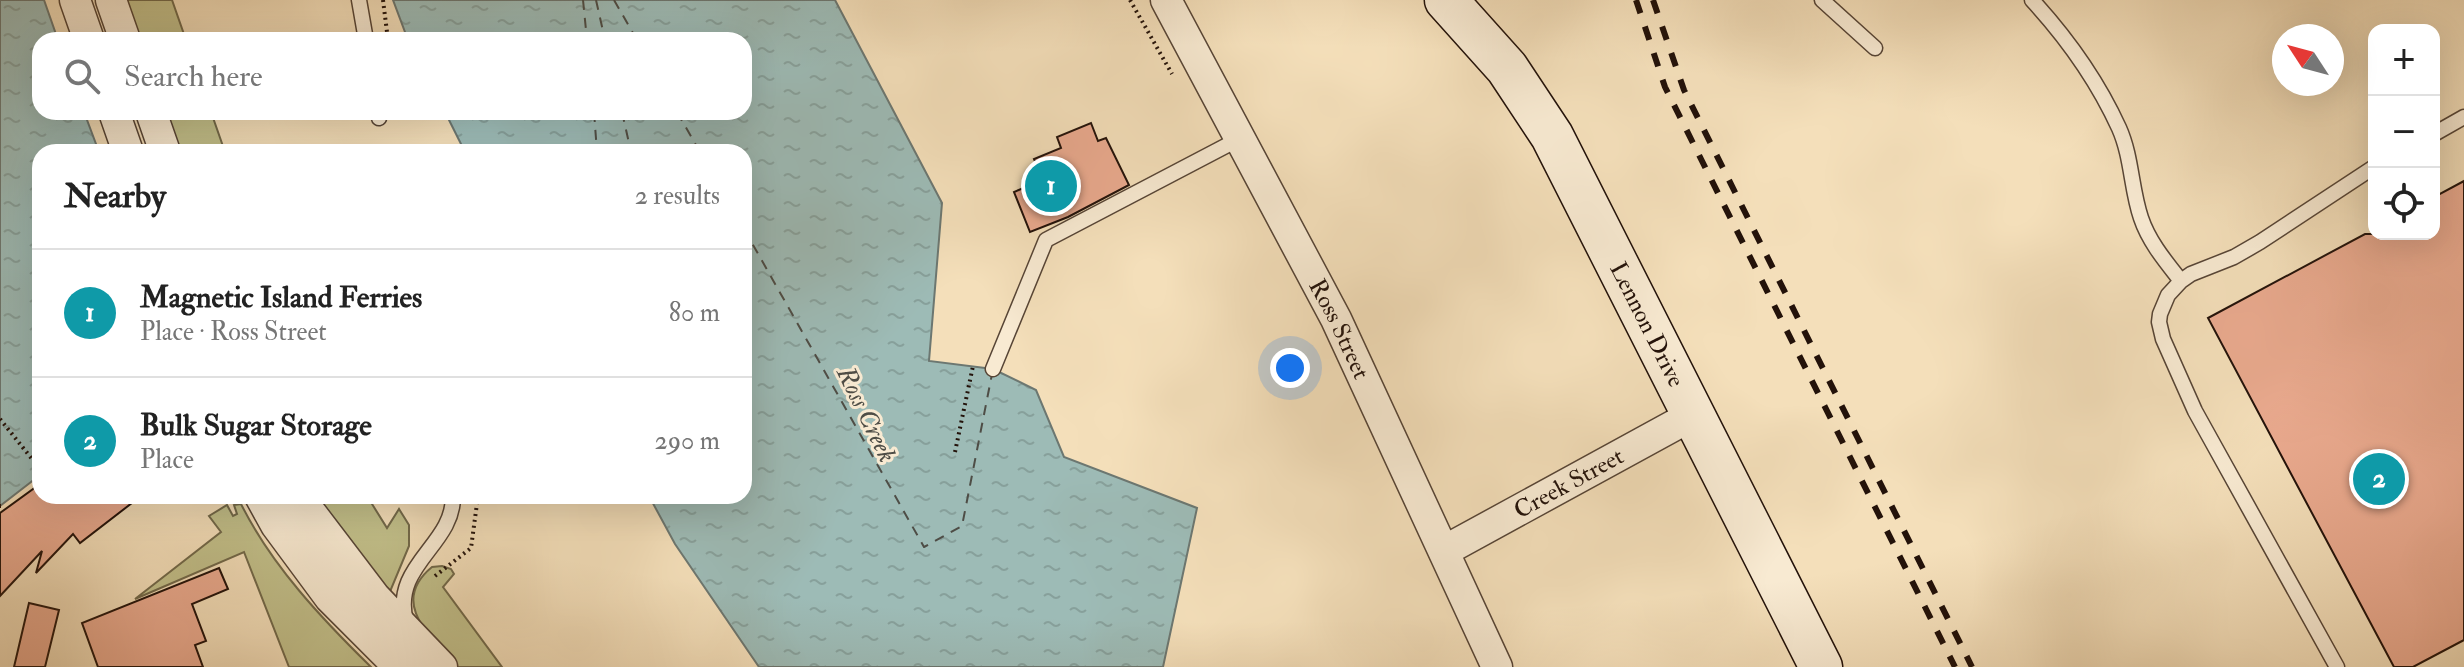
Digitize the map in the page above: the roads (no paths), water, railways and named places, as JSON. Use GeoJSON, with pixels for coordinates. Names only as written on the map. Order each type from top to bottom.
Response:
{"type":"FeatureCollection","features":[{"type":"Feature","properties":{"kind":"street"},"geometry":{"type":"LineString","coordinates":[[75,0],[86,32]]}},
{"type":"Feature","properties":{"kind":"street"},"geometry":{"type":"LineString","coordinates":[[111,0],[122,32]]}},
{"type":"Feature","properties":{"kind":"street","name":"Ross Street"},"geometry":{"type":"LineString","coordinates":[[1166,0],[1336,319],[1497,667]]}},
{"type":"Feature","properties":{"kind":"street","name":"Lennon Drive"},"geometry":{"type":"LineString","coordinates":[[1446,0],[1507,68],[1552,136],[1821,667]]}},
{"type":"Feature","properties":{"kind":"street"},"geometry":{"type":"LineString","coordinates":[[117,120],[125,144]]}},
{"type":"Feature","properties":{"kind":"street"},"geometry":{"type":"LineString","coordinates":[[154,120],[162,144]]}},
{"type":"Feature","properties":{"kind":"street","name":"Creek Street"},"geometry":{"type":"LineString","coordinates":[[1444,551],[1693,415]]}},
{"type":"Feature","properties":{"kind":"street"},"geometry":{"type":"LineString","coordinates":[[264,504],[276,525],[330,598],[399,667]]}},
{"type":"Feature","properties":{"kind":"street"},"geometry":{"type":"LineString","coordinates":[[304,504],[375,597],[442,667]]}},
{"type":"Feature","properties":{"kind":"lane"},"geometry":{"type":"LineString","coordinates":[[359,0],[365,32]]}},
{"type":"Feature","properties":{"kind":"lane"},"geometry":{"type":"LineString","coordinates":[[1822,0],[1875,48]]}},
{"type":"Feature","properties":{"kind":"lane"},"geometry":{"type":"LineString","coordinates":[[2032,0],[2062,35],[2119,127],[2146,231],[2181,281]]}},
{"type":"Feature","properties":{"kind":"lane"},"geometry":{"type":"LineString","coordinates":[[2440,131],[2464,117]]}},
{"type":"Feature","properties":{"kind":"lane"},"geometry":{"type":"LineString","coordinates":[[993,369],[1046,240],[1239,139]]}},
{"type":"Feature","properties":{"kind":"lane"},"geometry":{"type":"LineString","coordinates":[[2337,667],[2195,411],[2163,339],[2160,314],[2168,295],[2191,274],[2234,257],[2260,242],[2372,168]]}},
{"type":"Feature","properties":{"kind":"lane"},"geometry":{"type":"LineString","coordinates":[[282,504],[339,582],[398,643],[416,667]]}},
{"type":"Feature","properties":{"kind":"lane"},"geometry":{"type":"LineString","coordinates":[[408,632],[403,613],[406,583],[445,524],[453,504]]}},
{"type":"Feature","properties":{"kind":"water"},"geometry":{"type":"Polygon","coordinates":[[[0,0],[44,0],[55,32],[32,32],[32,120],[87,120],[96,144],[32,144],[32,481],[0,506],[0,0]]]}},
{"type":"Feature","properties":{"kind":"water","name":"Ross Creek"},"geometry":{"type":"Polygon","coordinates":[[[393,0],[835,0],[942,203],[929,361],[993,369],[1036,390],[1064,457],[1197,508],[1163,667],[759,667],[675,544],[653,504],[752,504],[752,144],[461,144],[449,120],[752,120],[752,32],[405,32],[393,0]]]}},
{"type":"Feature","properties":{"kind":"railway"},"geometry":{"type":"LineString","coordinates":[[1636,0],[1665,87],[1955,667]]}},
{"type":"Feature","properties":{"kind":"railway"},"geometry":{"type":"LineString","coordinates":[[1653,0],[1684,90],[1972,667]]}},
{"type":"Feature","properties":{"kind":"place","name":"Magnetic Island Ferries"},"geometry":{"type":"Point","coordinates":[1051,186]}},
{"type":"Feature","properties":{"kind":"place","name":"Bulk Sugar Storage"},"geometry":{"type":"Point","coordinates":[2379,479]}}]}
